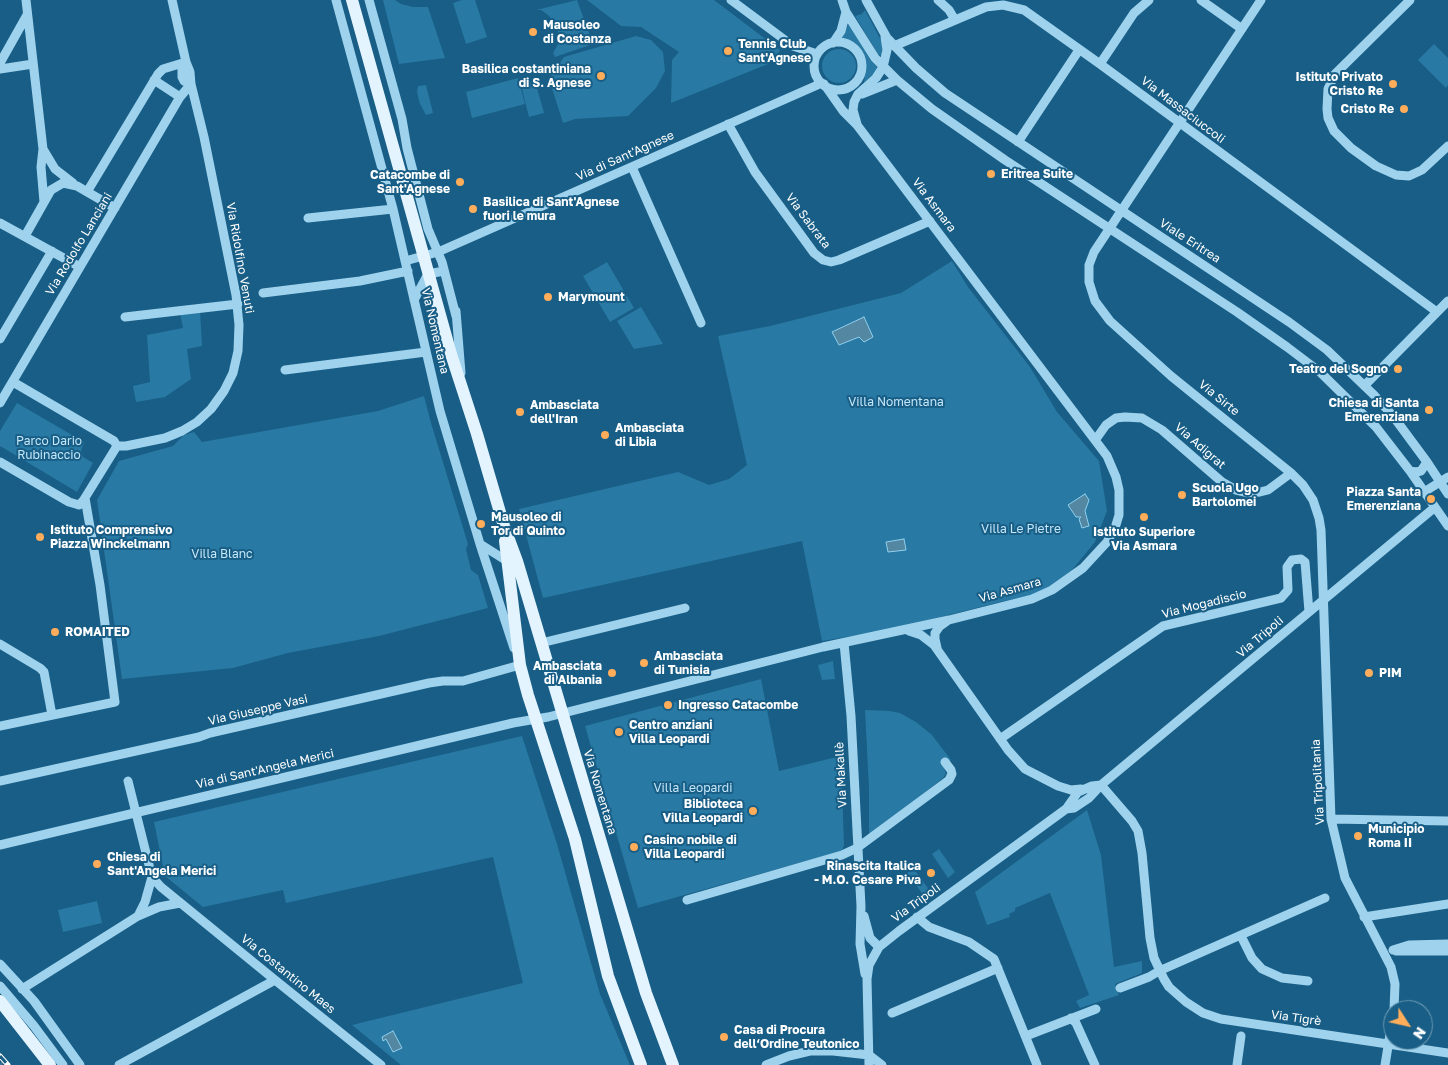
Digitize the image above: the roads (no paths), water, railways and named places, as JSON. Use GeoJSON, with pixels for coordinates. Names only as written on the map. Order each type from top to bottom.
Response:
{"type":"FeatureCollection","features":[{"type":"Feature","properties":{"kind":"main road","name":"Via Nomentana"},"geometry":{"type":"LineString","coordinates":[[352,0],[423,257],[463,393],[504,526],[517,561],[646,993],[673,1065]]}},
{"type":"Feature","properties":{"kind":"main road","name":"Via Nomentana"},"geometry":{"type":"LineString","coordinates":[[504,526],[511,601],[520,665],[575,839],[608,976],[641,1065]]}},
{"type":"Feature","properties":{"kind":"main road"},"geometry":{"type":"LineString","coordinates":[[1,1002],[50,1065]]}},
{"type":"Feature","properties":{"kind":"street"},"geometry":{"type":"LineString","coordinates":[[26,0],[43,149],[41,167],[44,202]]}},
{"type":"Feature","properties":{"kind":"street"},"geometry":{"type":"LineString","coordinates":[[172,0],[186,62],[163,69],[154,80],[180,97]]}},
{"type":"Feature","properties":{"kind":"street","name":"Via Nomentana"},"geometry":{"type":"LineString","coordinates":[[336,0],[393,210],[440,411],[480,544],[520,665]]}},
{"type":"Feature","properties":{"kind":"street","name":"Via Nomentana"},"geometry":{"type":"LineString","coordinates":[[369,0],[402,119],[428,229],[444,271],[451,277],[463,393]]}},
{"type":"Feature","properties":{"kind":"street"},"geometry":{"type":"LineString","coordinates":[[731,0],[793,46],[817,54]]}},
{"type":"Feature","properties":{"kind":"street"},"geometry":{"type":"LineString","coordinates":[[842,0],[846,12],[870,51],[883,67],[907,89],[960,129],[1238,312],[1320,372],[1376,427],[1410,471],[1447,528]]}},
{"type":"Feature","properties":{"kind":"street"},"geometry":{"type":"LineString","coordinates":[[938,0],[951,12],[955,20]]}},
{"type":"Feature","properties":{"kind":"street"},"geometry":{"type":"LineString","coordinates":[[1100,64],[1134,13],[1149,0]]}},
{"type":"Feature","properties":{"kind":"street"},"geometry":{"type":"LineString","coordinates":[[1201,0],[1242,29]]}},
{"type":"Feature","properties":{"kind":"street","name":"Via Sirte"},"geometry":{"type":"LineString","coordinates":[[1261,0],[1094,252],[1088,269],[1091,291],[1102,312],[1171,376],[1291,473],[1308,491],[1319,518],[1324,599]]}},
{"type":"Feature","properties":{"kind":"street"},"geometry":{"type":"LineString","coordinates":[[1410,0],[1335,74],[1328,89],[1328,118],[1334,131],[1351,148],[1376,166],[1396,176],[1408,176],[1422,170],[1448,146]]}},
{"type":"Feature","properties":{"kind":"street","name":"Viale Eritrea"},"geometry":{"type":"LineString","coordinates":[[867,2],[884,34],[894,46],[945,93],[1328,350],[1393,416],[1427,462],[1444,479]]}},
{"type":"Feature","properties":{"kind":"street","name":"Via Massaciuccoli"},"geometry":{"type":"LineString","coordinates":[[894,46],[986,7],[1013,6],[1029,13],[1437,312]]}},
{"type":"Feature","properties":{"kind":"street"},"geometry":{"type":"LineString","coordinates":[[833,43],[841,31],[846,12]]}},
{"type":"Feature","properties":{"kind":"street"},"geometry":{"type":"LineString","coordinates":[[0,63],[27,14]]}},
{"type":"Feature","properties":{"kind":"street"},"geometry":{"type":"LineString","coordinates":[[857,125],[853,110],[854,102],[858,94],[876,78],[883,67],[887,50],[884,34]]}},
{"type":"Feature","properties":{"kind":"street"},"geometry":{"type":"LineString","coordinates":[[858,94],[856,82],[861,67],[859,54],[848,45],[833,43],[825,46],[817,54],[814,66],[823,83],[831,88],[843,89],[858,94],[871,91],[897,80]]}},
{"type":"Feature","properties":{"kind":"street"},"geometry":{"type":"LineString","coordinates":[[1018,142],[1079,50]]}},
{"type":"Feature","properties":{"kind":"street","name":"Via Ridolfino Venuti"},"geometry":{"type":"LineString","coordinates":[[117,446],[150,442],[177,433],[197,422],[216,403],[231,378],[237,357],[239,332],[238,304],[191,84],[182,78],[182,68],[186,62]]}},
{"type":"Feature","properties":{"kind":"street"},"geometry":{"type":"LineString","coordinates":[[0,69],[33,64]]}},
{"type":"Feature","properties":{"kind":"street","name":"Via Rodolfo Lanciani"},"geometry":{"type":"LineString","coordinates":[[87,192],[154,80]]}},
{"type":"Feature","properties":{"kind":"street"},"geometry":{"type":"LineString","coordinates":[[843,89],[850,87],[856,82]]}},
{"type":"Feature","properties":{"kind":"street","name":"Via di Sant'Agnese"},"geometry":{"type":"LineString","coordinates":[[263,293],[360,281],[406,266],[823,83]]}},
{"type":"Feature","properties":{"kind":"street","name":"Via Asmara"},"geometry":{"type":"LineString","coordinates":[[536,720],[844,643],[949,620],[1032,599],[1048,592],[1081,571],[1103,548],[1111,535],[1117,520],[1120,497],[1112,464],[1096,439],[823,83]]}},
{"type":"Feature","properties":{"kind":"street","name":"Via Rodolfo Lanciani"},"geometry":{"type":"LineString","coordinates":[[0,403],[180,97],[191,84]]}},
{"type":"Feature","properties":{"kind":"street","name":"Via Sabrata"},"geometry":{"type":"LineString","coordinates":[[728,124],[756,172],[821,259],[831,262],[839,260],[930,221]]}},
{"type":"Feature","properties":{"kind":"street"},"geometry":{"type":"LineString","coordinates":[[43,149],[54,169],[77,186],[115,208]]}},
{"type":"Feature","properties":{"kind":"street"},"geometry":{"type":"LineString","coordinates":[[632,167],[701,323]]}},
{"type":"Feature","properties":{"kind":"street"},"geometry":{"type":"LineString","coordinates":[[25,236],[51,190],[59,184],[67,183],[77,186]]}},
{"type":"Feature","properties":{"kind":"street"},"geometry":{"type":"LineString","coordinates":[[308,218],[393,210]]}},
{"type":"Feature","properties":{"kind":"street"},"geometry":{"type":"LineString","coordinates":[[0,223],[80,267]]}},
{"type":"Feature","properties":{"kind":"street","name":"Via Rodolfo Lanciani"},"geometry":{"type":"LineString","coordinates":[[0,339],[52,251]]}},
{"type":"Feature","properties":{"kind":"street"},"geometry":{"type":"LineString","coordinates":[[414,300],[428,274],[444,271]]}},
{"type":"Feature","properties":{"kind":"street"},"geometry":{"type":"LineString","coordinates":[[1365,386],[1448,302]]}},
{"type":"Feature","properties":{"kind":"street"},"geometry":{"type":"LineString","coordinates":[[125,317],[238,304]]}},
{"type":"Feature","properties":{"kind":"street"},"geometry":{"type":"LineString","coordinates":[[285,370],[426,352]]}},
{"type":"Feature","properties":{"kind":"street"},"geometry":{"type":"LineString","coordinates":[[0,462],[74,504],[79,505],[117,446],[114,441],[13,382]]}},
{"type":"Feature","properties":{"kind":"street","name":"Via Adigrat"},"geometry":{"type":"LineString","coordinates":[[1096,439],[1106,425],[1116,418],[1125,416],[1142,418],[1162,430],[1222,482],[1236,490],[1249,493],[1260,492],[1273,486],[1291,473]]}},
{"type":"Feature","properties":{"kind":"street"},"geometry":{"type":"LineString","coordinates":[[1410,471],[1421,471],[1427,462]]}},
{"type":"Feature","properties":{"kind":"street"},"geometry":{"type":"LineString","coordinates":[[1424,492],[1444,479],[1448,494]]}},
{"type":"Feature","properties":{"kind":"street"},"geometry":{"type":"LineString","coordinates":[[0,726],[115,702],[100,585],[85,498]]}},
{"type":"Feature","properties":{"kind":"street","name":"Via Tripoli"},"geometry":{"type":"LineString","coordinates":[[1066,809],[1074,808],[1086,800],[1101,785],[1434,508]]}},
{"type":"Feature","properties":{"kind":"street"},"geometry":{"type":"LineString","coordinates":[[480,544],[507,561]]}},
{"type":"Feature","properties":{"kind":"street","name":"Via Mogadiscio"},"geometry":{"type":"LineString","coordinates":[[1000,739],[1163,626],[1281,598],[1288,590],[1287,567],[1295,559],[1303,560],[1306,565],[1309,612]]}},
{"type":"Feature","properties":{"kind":"street","name":"Via Tripolitania"},"geometry":{"type":"LineString","coordinates":[[1324,599],[1331,819],[1345,878],[1391,967],[1395,984],[1394,1000]]}},
{"type":"Feature","properties":{"kind":"street"},"geometry":{"type":"LineString","coordinates":[[505,622],[511,601]]}},
{"type":"Feature","properties":{"kind":"street"},"geometry":{"type":"LineString","coordinates":[[540,643],[685,608]]}},
{"type":"Feature","properties":{"kind":"street"},"geometry":{"type":"LineString","coordinates":[[939,653],[935,642],[935,633],[940,626],[949,620]]}},
{"type":"Feature","properties":{"kind":"street"},"geometry":{"type":"LineString","coordinates":[[902,630],[915,632],[934,645],[1000,739],[1026,769],[1058,786],[1071,790],[1084,789]]}},
{"type":"Feature","properties":{"kind":"street","name":"Via Makallè"},"geometry":{"type":"LineString","coordinates":[[844,643],[861,906],[861,952],[867,980]]}},
{"type":"Feature","properties":{"kind":"street"},"geometry":{"type":"LineString","coordinates":[[0,644],[44,672],[52,715]]}},
{"type":"Feature","properties":{"kind":"street","name":"Via Giuseppe Vasi"},"geometry":{"type":"LineString","coordinates":[[0,781],[429,683],[464,681],[520,665]]}},
{"type":"Feature","properties":{"kind":"street","name":"Via di Sant'Angela Merici"},"geometry":{"type":"LineString","coordinates":[[0,845],[513,723],[536,720]]}},
{"type":"Feature","properties":{"kind":"street"},"geometry":{"type":"LineString","coordinates":[[687,900],[842,855],[857,848],[949,780],[951,770],[945,762]]}},
{"type":"Feature","properties":{"kind":"street"},"geometry":{"type":"LineString","coordinates":[[128,781],[152,877],[145,902],[138,916]]}},
{"type":"Feature","properties":{"kind":"street"},"geometry":{"type":"LineString","coordinates":[[1101,785],[1132,821],[1139,835],[1150,938],[1159,971]]}},
{"type":"Feature","properties":{"kind":"street","name":"Via Tripoli"},"geometry":{"type":"LineString","coordinates":[[869,1065],[867,980],[869,965],[879,947],[1066,809],[1075,794],[1092,786],[1101,785]]}},
{"type":"Feature","properties":{"kind":"street"},"geometry":{"type":"LineString","coordinates":[[1058,786],[1065,795],[1066,809]]}},
{"type":"Feature","properties":{"kind":"street"},"geometry":{"type":"LineString","coordinates":[[1331,819],[1448,820]]}},
{"type":"Feature","properties":{"kind":"street","name":"Via Costantino Maes"},"geometry":{"type":"LineString","coordinates":[[152,877],[180,903],[381,1065]]}},
{"type":"Feature","properties":{"kind":"street"},"geometry":{"type":"LineString","coordinates":[[1120,988],[1149,977],[1325,898]]}},
{"type":"Feature","properties":{"kind":"street"},"geometry":{"type":"LineString","coordinates":[[22,988],[138,916],[159,907],[180,903]]}},
{"type":"Feature","properties":{"kind":"street"},"geometry":{"type":"LineString","coordinates":[[1364,917],[1448,904]]}},
{"type":"Feature","properties":{"kind":"street","name":"Via Makallè"},"geometry":{"type":"LineString","coordinates":[[861,906],[870,938],[879,947]]}},
{"type":"Feature","properties":{"kind":"street"},"geometry":{"type":"LineString","coordinates":[[918,917],[929,927],[979,947],[992,957],[1037,1065]]}},
{"type":"Feature","properties":{"kind":"street"},"geometry":{"type":"LineString","coordinates":[[1241,936],[1252,958],[1262,969],[1276,976],[1308,981]]}},
{"type":"Feature","properties":{"kind":"street"},"geometry":{"type":"LineString","coordinates":[[1448,944],[1409,945],[1394,950],[1448,951]]}},
{"type":"Feature","properties":{"kind":"street"},"geometry":{"type":"LineString","coordinates":[[0,964],[45,1015],[80,1065]]}},
{"type":"Feature","properties":{"kind":"street"},"geometry":{"type":"LineString","coordinates":[[892,1013],[998,968]]}},
{"type":"Feature","properties":{"kind":"street","name":"Via Tigrè"},"geometry":{"type":"LineString","coordinates":[[1159,971],[1170,987],[1186,1002],[1203,1013],[1221,1019],[1383,1044]]}},
{"type":"Feature","properties":{"kind":"street"},"geometry":{"type":"LineString","coordinates":[[120,1065],[275,980]]}},
{"type":"Feature","properties":{"kind":"street"},"geometry":{"type":"LineString","coordinates":[[0,986],[34,1026],[63,1065]]}},
{"type":"Feature","properties":{"kind":"street"},"geometry":{"type":"LineString","coordinates":[[1026,1036],[1096,1009]]}},
{"type":"Feature","properties":{"kind":"street"},"geometry":{"type":"LineString","coordinates":[[1071,1018],[1076,1023],[1095,1065]]}},
{"type":"Feature","properties":{"kind":"street"},"geometry":{"type":"LineString","coordinates":[[1237,1065],[1241,1036]]}},
{"type":"Feature","properties":{"kind":"street"},"geometry":{"type":"LineString","coordinates":[[766,1065],[789,1056],[810,1051],[833,1050],[868,1055],[882,1065]]}},
{"type":"Feature","properties":{"kind":"street"},"geometry":{"type":"LineString","coordinates":[[1384,1065],[1387,1050]]}},
{"type":"Feature","properties":{"kind":"street","name":"Via Tigrè"},"geometry":{"type":"LineString","coordinates":[[1426,1050],[1448,1053]]}},
{"type":"Feature","properties":{"kind":"railway"},"geometry":{"type":"LineString","coordinates":[[0,1056],[8,1065]]}},
{"type":"Feature","properties":{"kind":"place","name":"Mausoleo di Costanza"},"geometry":{"type":"Point","coordinates":[533,32]}},
{"type":"Feature","properties":{"kind":"place","name":"Tennis Club Sant'Agnese"},"geometry":{"type":"Point","coordinates":[728,51]}},
{"type":"Feature","properties":{"kind":"place","name":"Basilica costantiniana di S. Agnese"},"geometry":{"type":"Point","coordinates":[601,76]}},
{"type":"Feature","properties":{"kind":"place","name":"Istituto Privato Cristo Re"},"geometry":{"type":"Point","coordinates":[1393,84]}},
{"type":"Feature","properties":{"kind":"place","name":"Cristo Re"},"geometry":{"type":"Point","coordinates":[1404,109]}},
{"type":"Feature","properties":{"kind":"place","name":"Eritrea Suite"},"geometry":{"type":"Point","coordinates":[991,174]}},
{"type":"Feature","properties":{"kind":"place","name":"Catacombe di Sant'Agnese"},"geometry":{"type":"Point","coordinates":[460,182]}},
{"type":"Feature","properties":{"kind":"place","name":"Basilica di Sant'Agnese fuori le mura"},"geometry":{"type":"Point","coordinates":[473,209]}},
{"type":"Feature","properties":{"kind":"place","name":"Marymount"},"geometry":{"type":"Point","coordinates":[548,297]}},
{"type":"Feature","properties":{"kind":"place","name":"Teatro del Sogno"},"geometry":{"type":"Point","coordinates":[1398,369]}},
{"type":"Feature","properties":{"kind":"place","name":"Chiesa di Santa Emerenziana"},"geometry":{"type":"Point","coordinates":[1429,410]}},
{"type":"Feature","properties":{"kind":"place","name":"Ambasciata dell'Iran"},"geometry":{"type":"Point","coordinates":[520,412]}},
{"type":"Feature","properties":{"kind":"place","name":"Ambasciata di Libia"},"geometry":{"type":"Point","coordinates":[605,435]}},
{"type":"Feature","properties":{"kind":"place","name":"Scuola Ugo Bartolomei"},"geometry":{"type":"Point","coordinates":[1182,495]}},
{"type":"Feature","properties":{"kind":"place","name":"Piazza Santa Emerenziana"},"geometry":{"type":"Point","coordinates":[1431,499]}},
{"type":"Feature","properties":{"kind":"place","name":"Istituto Superiore Via Asmara"},"geometry":{"type":"Point","coordinates":[1144,517]}},
{"type":"Feature","properties":{"kind":"place","name":"Mausoleo di Tor di Quinto"},"geometry":{"type":"Point","coordinates":[481,524]}},
{"type":"Feature","properties":{"kind":"place","name":"Istituto Comprensivo Piazza Winckelmann"},"geometry":{"type":"Point","coordinates":[40,537]}},
{"type":"Feature","properties":{"kind":"place","name":"ROMAITED"},"geometry":{"type":"Point","coordinates":[55,632]}},
{"type":"Feature","properties":{"kind":"place","name":"Ambasciata di Tunisia"},"geometry":{"type":"Point","coordinates":[644,663]}},
{"type":"Feature","properties":{"kind":"place","name":"Ambasciata di Albania"},"geometry":{"type":"Point","coordinates":[612,673]}},
{"type":"Feature","properties":{"kind":"place","name":"PIM"},"geometry":{"type":"Point","coordinates":[1369,673]}},
{"type":"Feature","properties":{"kind":"place","name":"Ingresso Catacombe"},"geometry":{"type":"Point","coordinates":[668,705]}},
{"type":"Feature","properties":{"kind":"place","name":"Centro anziani Villa Leopardi"},"geometry":{"type":"Point","coordinates":[619,732]}},
{"type":"Feature","properties":{"kind":"place","name":"Biblioteca Villa Leopardi"},"geometry":{"type":"Point","coordinates":[753,811]}},
{"type":"Feature","properties":{"kind":"place","name":"Municipio Roma II"},"geometry":{"type":"Point","coordinates":[1358,836]}},
{"type":"Feature","properties":{"kind":"place","name":"Casino nobile di Villa Leopardi"},"geometry":{"type":"Point","coordinates":[634,847]}},
{"type":"Feature","properties":{"kind":"place","name":"Chiesa di Sant'Angela Merici"},"geometry":{"type":"Point","coordinates":[97,864]}},
{"type":"Feature","properties":{"kind":"place","name":"Rinascita Italica - M.O. Cesare Piva"},"geometry":{"type":"Point","coordinates":[931,873]}},
{"type":"Feature","properties":{"kind":"place","name":"Casa di Procura dell‘Ordine Teutonico"},"geometry":{"type":"Point","coordinates":[724,1037]}},
{"type":"Feature","properties":{"kind":"park label","name":"Villa Nomentana"},"geometry":{"type":"Point","coordinates":[896,402]}},
{"type":"Feature","properties":{"kind":"park label","name":"Parco Dario Rubinaccio"},"geometry":{"type":"Point","coordinates":[49,448]}},
{"type":"Feature","properties":{"kind":"park label","name":"Villa Le Pietre"},"geometry":{"type":"Point","coordinates":[1021,529]}},
{"type":"Feature","properties":{"kind":"park label","name":"Villa Blanc"},"geometry":{"type":"Point","coordinates":[222,554]}},
{"type":"Feature","properties":{"kind":"park label","name":"Villa Leopardi"},"geometry":{"type":"Point","coordinates":[693,788]}}]}
